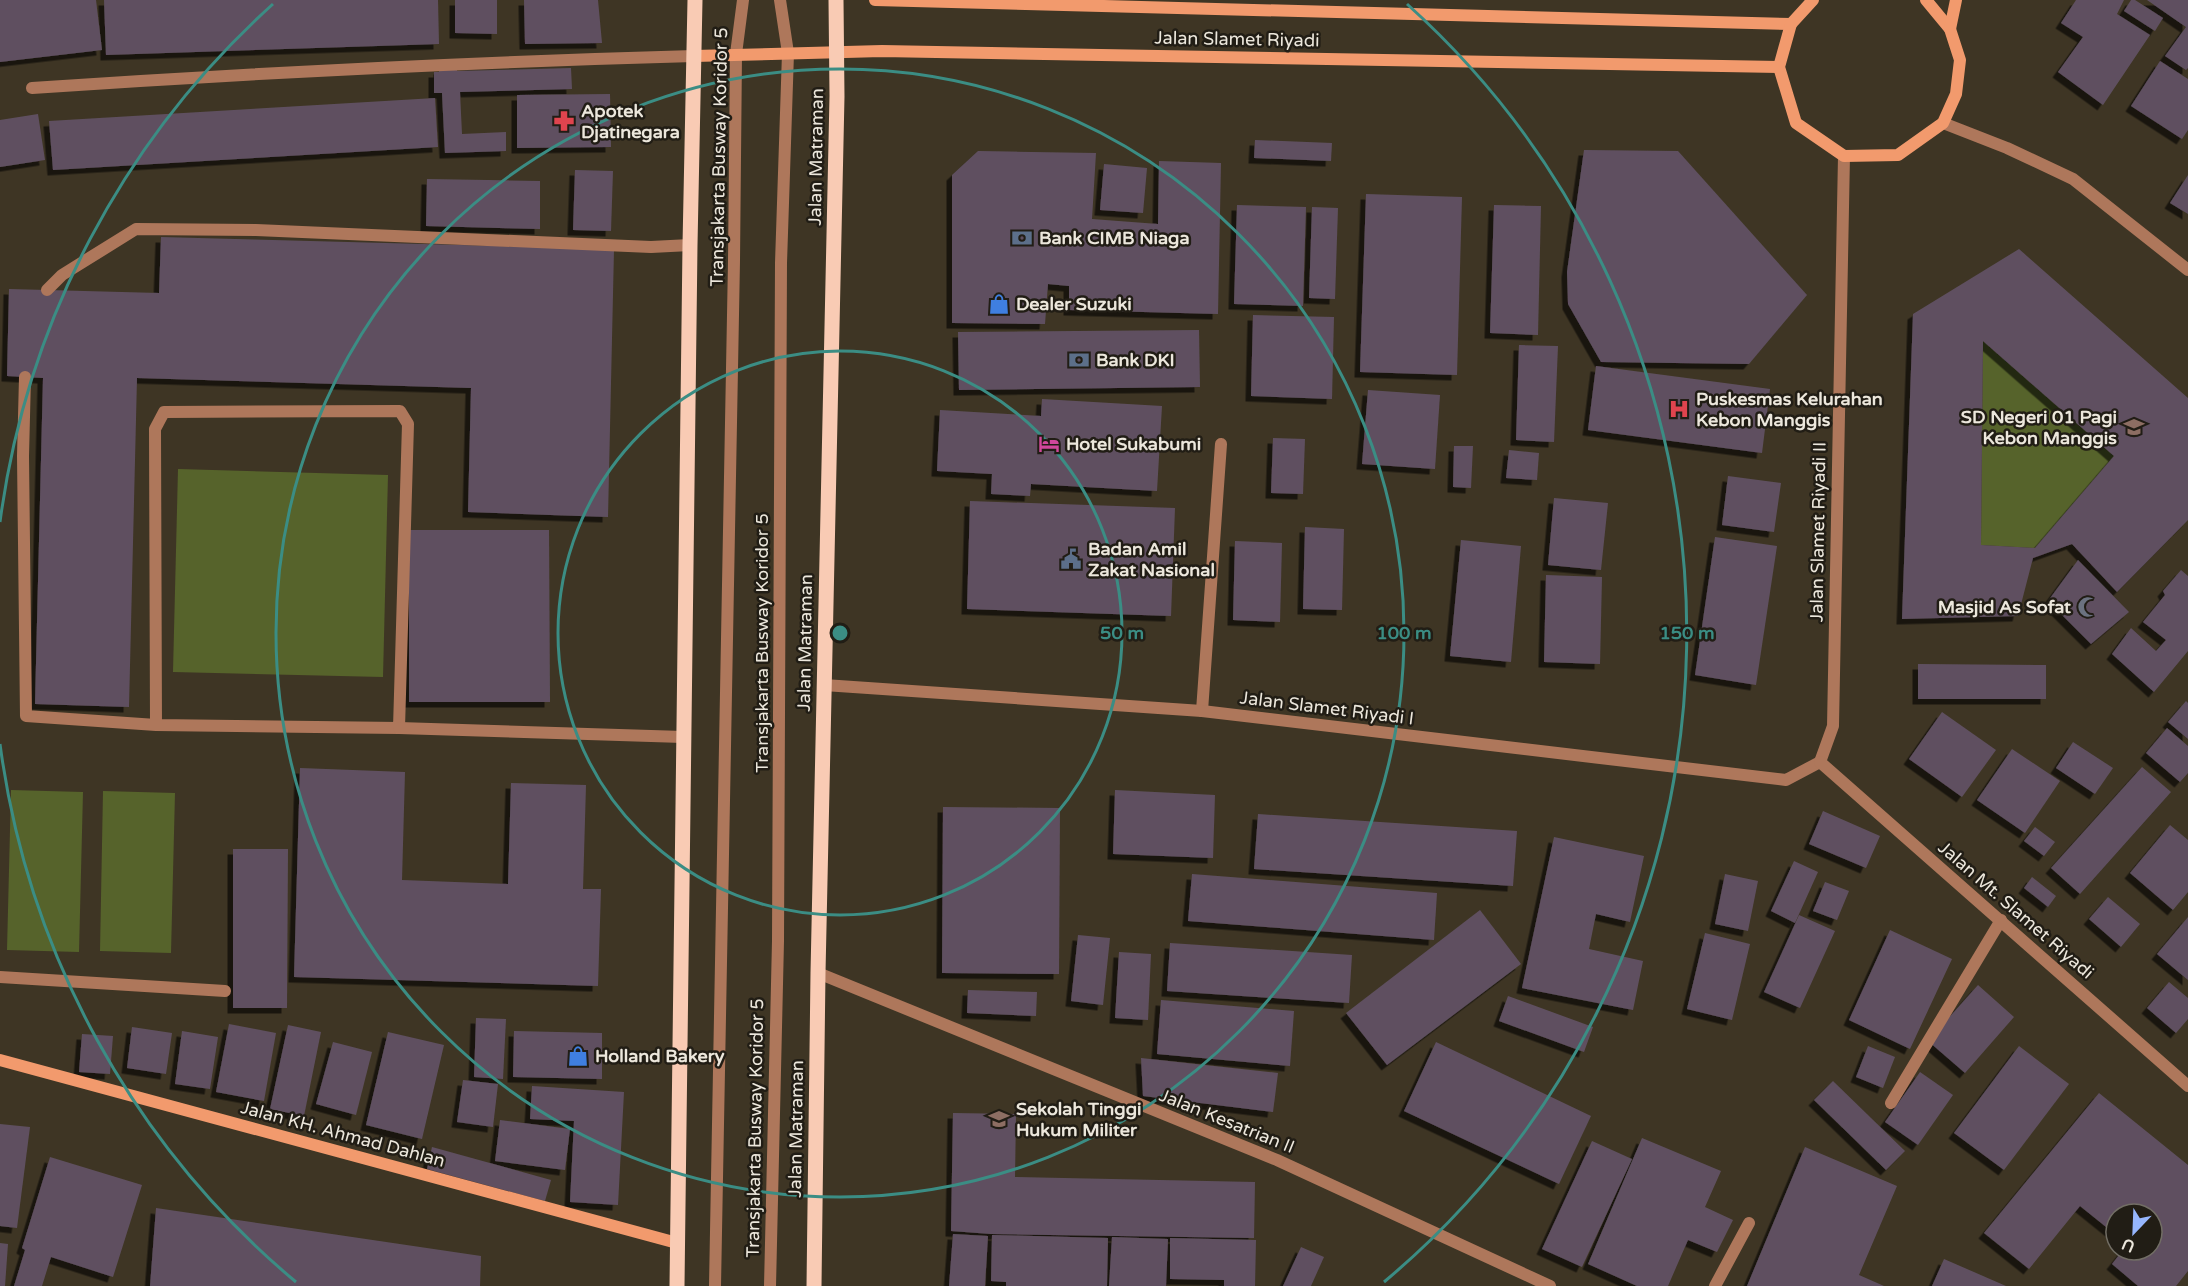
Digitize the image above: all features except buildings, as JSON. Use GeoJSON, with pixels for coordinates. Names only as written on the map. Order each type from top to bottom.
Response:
{"type":"FeatureCollection","features":[{"type":"Feature","properties":{"kind":"main road"},"geometry":{"type":"LineString","coordinates":[[677,1286],[695,0]]}},
{"type":"Feature","properties":{"kind":"main road","name":"Jalan Matraman"},"geometry":{"type":"LineString","coordinates":[[814,1286],[837,0]]}},
{"type":"Feature","properties":{"kind":"street","name":"Transjakarta Busway Koridor 5"},"geometry":{"type":"LineString","coordinates":[[716,1286],[736,54],[743,0]]}},
{"type":"Feature","properties":{"kind":"street","name":"Transjakarta Busway Koridor 5"},"geometry":{"type":"LineString","coordinates":[[770,1286],[778,918],[781,263],[788,52],[780,0]]}},
{"type":"Feature","properties":{"kind":"street","name":"Jalan Slamet Riyadi"},"geometry":{"type":"LineString","coordinates":[[875,0],[1791,24]]}},
{"type":"Feature","properties":{"kind":"street"},"geometry":{"type":"LineString","coordinates":[[1813,0],[1791,24],[1779,67],[1796,123],[1844,156],[1898,155],[1943,123],[1956,94],[1960,60],[1950,29],[1926,0]]}},
{"type":"Feature","properties":{"kind":"street"},"geometry":{"type":"LineString","coordinates":[[1950,29],[1956,0]]}},
{"type":"Feature","properties":{"kind":"street","name":"Jalan Slamet Riyadi"},"geometry":{"type":"LineString","coordinates":[[694,56],[837,51],[1779,67]]}},
{"type":"Feature","properties":{"kind":"street"},"geometry":{"type":"LineString","coordinates":[[32,88],[195,77],[483,63],[694,56]]}},
{"type":"Feature","properties":{"kind":"street"},"geometry":{"type":"LineString","coordinates":[[1943,123],[2007,148],[2073,179],[2188,270]]}},
{"type":"Feature","properties":{"kind":"street","name":"Jalan Slamet Riyadi II"},"geometry":{"type":"LineString","coordinates":[[1820,762],[1833,726],[1844,156]]}},
{"type":"Feature","properties":{"kind":"street"},"geometry":{"type":"LineString","coordinates":[[46,290],[62,275],[136,229],[256,230],[651,247],[690,245]]}},
{"type":"Feature","properties":{"kind":"street"},"geometry":{"type":"LineString","coordinates":[[25,377],[23,456],[26,716],[156,726],[399,728],[683,737]]}},
{"type":"Feature","properties":{"kind":"street"},"geometry":{"type":"LineString","coordinates":[[156,726],[155,429],[164,412],[400,411],[408,424],[399,728]]}},
{"type":"Feature","properties":{"kind":"street"},"geometry":{"type":"LineString","coordinates":[[1202,711],[1221,444]]}},
{"type":"Feature","properties":{"kind":"street","name":"Jalan Slamet Riyadi I"},"geometry":{"type":"LineString","coordinates":[[824,686],[1202,711],[1786,780],[1820,762]]}},
{"type":"Feature","properties":{"kind":"street","name":"Jalan Mt. Slamet Riyadi"},"geometry":{"type":"LineString","coordinates":[[1820,762],[2188,1086]]}},
{"type":"Feature","properties":{"kind":"street"},"geometry":{"type":"LineString","coordinates":[[1891,1103],[2001,920]]}},
{"type":"Feature","properties":{"kind":"street","name":"Jalan Kesatrian II"},"geometry":{"type":"LineString","coordinates":[[818,973],[1277,1160],[1550,1286]]}},
{"type":"Feature","properties":{"kind":"street"},"geometry":{"type":"LineString","coordinates":[[0,977],[225,991]]}},
{"type":"Feature","properties":{"kind":"street","name":"Jalan KH. Ahmad Dahlan"},"geometry":{"type":"LineString","coordinates":[[0,1060],[677,1243]]}},
{"type":"Feature","properties":{"kind":"street"},"geometry":{"type":"LineString","coordinates":[[1715,1286],[1749,1223]]}},
{"type":"Feature","properties":{"kind":"green space"},"geometry":{"type":"Polygon","coordinates":[[[1983,341],[2114,456],[2035,548],[1981,545],[1983,341]]]}},
{"type":"Feature","properties":{"kind":"green space"},"geometry":{"type":"Polygon","coordinates":[[[178,469],[388,475],[383,677],[173,672],[178,469]]]}},
{"type":"Feature","properties":{"kind":"green space"},"geometry":{"type":"Polygon","coordinates":[[[11,790],[83,792],[79,952],[7,950],[11,790]]]}},
{"type":"Feature","properties":{"kind":"green space"},"geometry":{"type":"Polygon","coordinates":[[[103,791],[175,793],[171,953],[100,951],[103,791]]]}},
{"type":"Feature","properties":{"kind":"place","name":"Apotek Djatinegara"},"geometry":{"type":"Point","coordinates":[564,121]}},
{"type":"Feature","properties":{"kind":"place","name":"Bank CIMB Niaga"},"geometry":{"type":"Point","coordinates":[1022,238]}},
{"type":"Feature","properties":{"kind":"place","name":"Dealer Suzuki"},"geometry":{"type":"Point","coordinates":[999,304]}},
{"type":"Feature","properties":{"kind":"place","name":"Bank DKI"},"geometry":{"type":"Point","coordinates":[1079,360]}},
{"type":"Feature","properties":{"kind":"place","name":"Puskesmas Kelurahan Kebon Manggis"},"geometry":{"type":"Point","coordinates":[1679,409]}},
{"type":"Feature","properties":{"kind":"place","name":"SD Negeri 01 Pagi Kebon Manggis"},"geometry":{"type":"Point","coordinates":[2134,427]}},
{"type":"Feature","properties":{"kind":"place","name":"Hotel Sukabumi"},"geometry":{"type":"Point","coordinates":[1049,444]}},
{"type":"Feature","properties":{"kind":"place","name":"Badan Amil Zakat Nasional"},"geometry":{"type":"Point","coordinates":[1071,559]}},
{"type":"Feature","properties":{"kind":"place","name":"Masjid As Sofat"},"geometry":{"type":"Point","coordinates":[2088,607]}},
{"type":"Feature","properties":{"kind":"place","name":"Holland Bakery"},"geometry":{"type":"Point","coordinates":[578,1056]}},
{"type":"Feature","properties":{"kind":"place","name":"Sekolah Tinggi Hukum Militer"},"geometry":{"type":"Point","coordinates":[999,1119]}}]}
